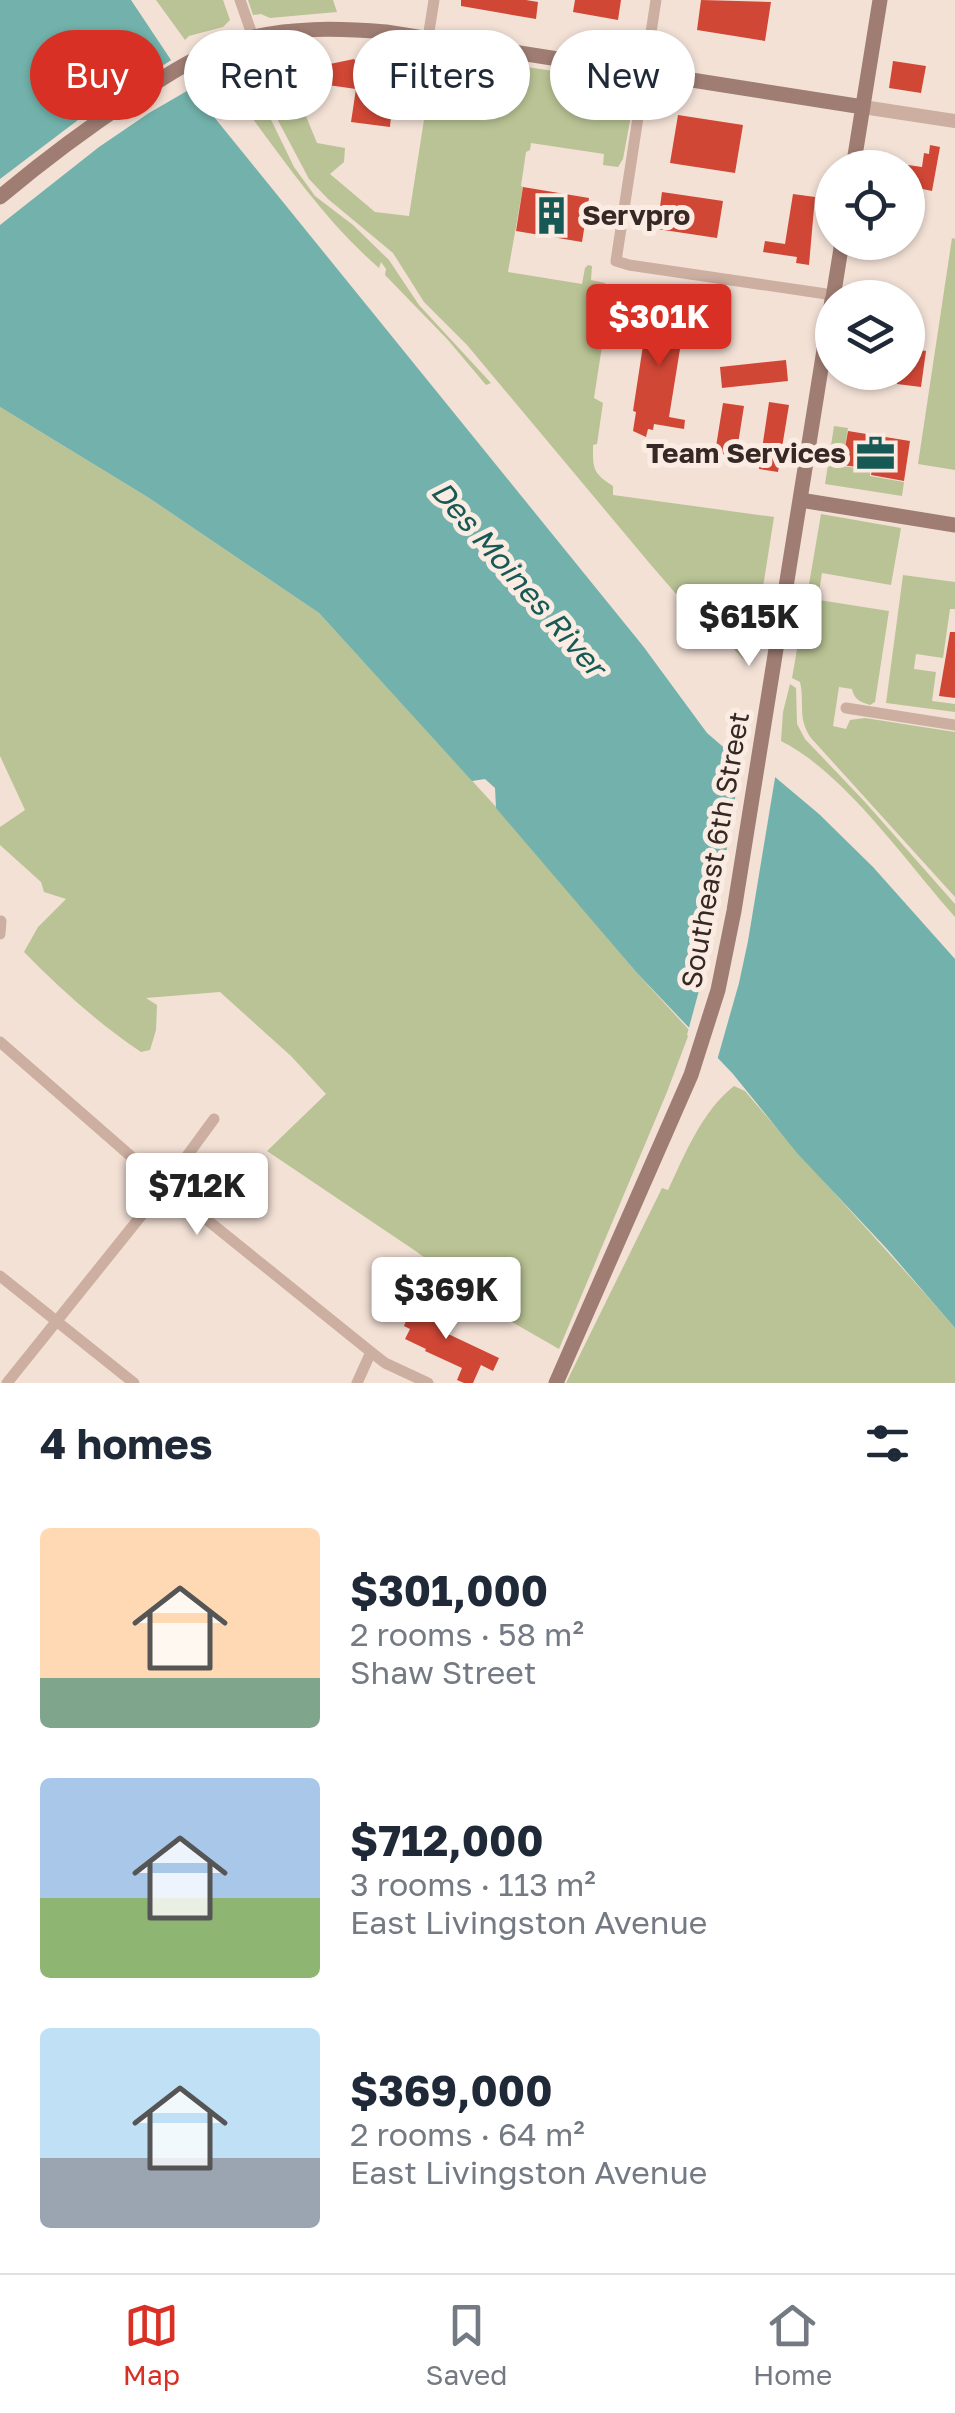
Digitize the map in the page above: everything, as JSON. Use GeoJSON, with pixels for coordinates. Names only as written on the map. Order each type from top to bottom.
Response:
{"type":"FeatureCollection","features":[{"type":"Feature","properties":{"kind":"main road"},"geometry":{"type":"LineString","coordinates":[[857,150],[880,0]]}},
{"type":"Feature","properties":{"kind":"main road"},"geometry":{"type":"LineString","coordinates":[[314,30],[353,30]]}},
{"type":"Feature","properties":{"kind":"main road"},"geometry":{"type":"LineString","coordinates":[[0,197],[96,122],[184,66]]}},
{"type":"Feature","properties":{"kind":"main road"},"geometry":{"type":"LineString","coordinates":[[695,80],[863,106]]}},
{"type":"Feature","properties":{"kind":"main road","name":"Southeast 6th Street"},"geometry":{"type":"LineString","coordinates":[[556,1383],[691,1075],[718,990],[818,390]]}},
{"type":"Feature","properties":{"kind":"main road"},"geometry":{"type":"LineString","coordinates":[[800,500],[955,524]]}},
{"type":"Feature","properties":{"kind":"street"},"geometry":{"type":"LineString","coordinates":[[240,0],[251,30]]}},
{"type":"Feature","properties":{"kind":"street"},"geometry":{"type":"LineString","coordinates":[[429,30],[434,0]]}},
{"type":"Feature","properties":{"kind":"street"},"geometry":{"type":"LineString","coordinates":[[651,30],[656,0]]}},
{"type":"Feature","properties":{"kind":"street"},"geometry":{"type":"LineString","coordinates":[[863,106],[955,121]]}},
{"type":"Feature","properties":{"kind":"street"},"geometry":{"type":"LineString","coordinates":[[638,120],[616,261],[815,294]]}},
{"type":"Feature","properties":{"kind":"street"},"geometry":{"type":"LineString","coordinates":[[846,708],[955,725]]}},
{"type":"Feature","properties":{"kind":"street"},"geometry":{"type":"LineString","coordinates":[[0,934],[1,921]]}},
{"type":"Feature","properties":{"kind":"street"},"geometry":{"type":"LineString","coordinates":[[0,1042],[165,1186],[371,1352],[428,1383]]}},
{"type":"Feature","properties":{"kind":"street"},"geometry":{"type":"LineString","coordinates":[[8,1383],[214,1119]]}},
{"type":"Feature","properties":{"kind":"street"},"geometry":{"type":"LineString","coordinates":[[0,1276],[134,1383]]}},
{"type":"Feature","properties":{"kind":"street"},"geometry":{"type":"LineString","coordinates":[[357,1383],[371,1352]]}},
{"type":"Feature","properties":{"kind":"green space"},"geometry":{"type":"Polygon","coordinates":[[[156,0],[223,0],[230,20],[223,27],[184,30],[184,39],[156,0]]]}},
{"type":"Feature","properties":{"kind":"green space"},"geometry":{"type":"Polygon","coordinates":[[[248,0],[333,0],[337,12],[270,18],[253,15],[248,0]]]}},
{"type":"Feature","properties":{"kind":"green space"},"geometry":{"type":"Polygon","coordinates":[[[530,67],[550,70],[550,120],[630,120],[618,167],[603,165],[604,154],[531,143],[526,152],[508,272],[582,284],[588,265],[592,266],[591,280],[605,283],[607,295],[598,298],[604,331],[614,334],[612,340],[603,340],[594,398],[603,403],[593,459],[597,473],[613,486],[613,495],[774,517],[751,664],[711,623],[683,602],[467,345],[424,302],[393,253],[309,179],[278,120],[308,120],[317,143],[345,148],[344,162],[330,174],[375,212],[409,216],[424,120],[530,120],[530,67]]]}},
{"type":"Feature","properties":{"kind":"green space"},"geometry":{"type":"Polygon","coordinates":[[[253,120],[271,120],[294,167],[315,196],[389,260],[419,305],[491,383],[486,385],[385,275],[381,262],[379,268],[300,183],[253,120]]]}},
{"type":"Feature","properties":{"kind":"green space"},"geometry":{"type":"Polygon","coordinates":[[[952,238],[955,239],[955,470],[918,464],[952,238]]]}},
{"type":"Feature","properties":{"kind":"green space"},"geometry":{"type":"Polygon","coordinates":[[[0,407],[149,498],[319,613],[518,831],[690,1031],[559,1349],[512,1322],[417,1252],[267,1151],[326,1094],[291,1056],[220,992],[146,998],[157,1005],[156,1030],[150,1050],[141,1052],[80,1005],[24,952],[38,927],[66,899],[44,892],[41,882],[0,845],[0,827],[25,810],[0,756],[0,407]]]}},
{"type":"Feature","properties":{"kind":"green space"},"geometry":{"type":"Polygon","coordinates":[[[834,426],[848,428],[842,466],[870,470],[870,476],[904,482],[902,496],[825,484],[834,426]]]}},
{"type":"Feature","properties":{"kind":"green space"},"geometry":{"type":"Polygon","coordinates":[[[821,514],[901,528],[891,585],[822,573],[818,598],[807,596],[821,514]]]}},
{"type":"Feature","properties":{"kind":"green space"},"geometry":{"type":"Polygon","coordinates":[[[903,575],[955,582],[955,609],[950,609],[943,658],[916,654],[914,669],[936,672],[932,701],[955,704],[955,712],[886,703],[903,575]]]}},
{"type":"Feature","properties":{"kind":"green space"},"geometry":{"type":"Polygon","coordinates":[[[806,598],[889,611],[875,702],[863,703],[852,689],[839,687],[833,726],[846,729],[850,720],[865,718],[955,732],[955,897],[807,730],[800,682],[792,678],[806,598]]]}},
{"type":"Feature","properties":{"kind":"green space"},"geometry":{"type":"Polygon","coordinates":[[[790,684],[796,688],[797,724],[805,739],[955,904],[955,917],[851,796],[805,755],[781,741],[790,684]]]}},
{"type":"Feature","properties":{"kind":"green space"},"geometry":{"type":"Polygon","coordinates":[[[734,1086],[745,1091],[955,1328],[955,1383],[566,1383],[662,1188],[668,1190],[704,1120],[734,1086]]]}},
{"type":"Feature","properties":{"kind":"water","name":"Des Moines River"},"geometry":{"type":"Polygon","coordinates":[[[0,0],[131,0],[151,30],[30,30],[30,120],[164,120],[164,50],[184,75],[184,120],[216,120],[643,646],[707,733],[735,757],[775,777],[819,814],[873,867],[955,959],[955,1328],[797,1153],[733,1074],[637,973],[496,808],[495,788],[485,779],[472,781],[319,613],[149,498],[0,407],[0,0]]]}},
{"type":"Feature","properties":{"kind":"pier"},"geometry":{"type":"Polygon","coordinates":[[[176,57],[184,66],[184,93],[164,104],[164,65],[176,57]]]}},
{"type":"Feature","properties":{"kind":"pier"},"geometry":{"type":"Polygon","coordinates":[[[78,120],[139,120],[0,225],[0,179],[78,120]]]}},
{"type":"Feature","properties":{"kind":"pier"},"geometry":{"type":"Polygon","coordinates":[[[742,755],[776,772],[748,941],[716,1064],[687,1035],[711,946],[742,755]]]}},
{"type":"Feature","properties":{"kind":"building"},"geometry":{"type":"Polygon","coordinates":[[[461,0],[538,2],[536,19],[461,6],[461,0]]]}},
{"type":"Feature","properties":{"kind":"building"},"geometry":{"type":"Polygon","coordinates":[[[575,0],[621,0],[618,20],[573,12],[575,0]]]}},
{"type":"Feature","properties":{"kind":"building"},"geometry":{"type":"Polygon","coordinates":[[[701,0],[771,2],[765,41],[697,30],[701,0]]]}},
{"type":"Feature","properties":{"kind":"building"},"geometry":{"type":"Polygon","coordinates":[[[353,59],[353,89],[333,86],[333,63],[353,59]]]}},
{"type":"Feature","properties":{"kind":"building"},"geometry":{"type":"Polygon","coordinates":[[[893,61],[926,66],[921,93],[889,88],[893,61]]]}},
{"type":"Feature","properties":{"kind":"building"},"geometry":{"type":"Polygon","coordinates":[[[353,109],[353,120],[391,120],[390,127],[351,122],[353,109]]]}},
{"type":"Feature","properties":{"kind":"building"},"geometry":{"type":"Polygon","coordinates":[[[695,118],[743,125],[735,173],[670,163],[677,120],[695,118]]]}},
{"type":"Feature","properties":{"kind":"building"},"geometry":{"type":"Polygon","coordinates":[[[930,145],[940,147],[932,191],[925,190],[925,153],[929,154],[930,145]]]}},
{"type":"Feature","properties":{"kind":"building","name":"Servpro"},"geometry":{"type":"Polygon","coordinates":[[[523,187],[589,198],[582,242],[516,231],[523,187]]]}},
{"type":"Feature","properties":{"kind":"building"},"geometry":{"type":"Polygon","coordinates":[[[662,192],[723,201],[717,238],[657,229],[662,192]]]}},
{"type":"Feature","properties":{"kind":"building"},"geometry":{"type":"Polygon","coordinates":[[[793,194],[815,197],[809,265],[796,263],[797,257],[763,252],[765,241],[785,244],[793,194]]]}},
{"type":"Feature","properties":{"kind":"building"},"geometry":{"type":"Polygon","coordinates":[[[659,302],[678,305],[677,311],[686,312],[669,417],[685,420],[684,429],[654,424],[646,437],[633,431],[633,411],[649,306],[658,307],[659,302]]]}},
{"type":"Feature","properties":{"kind":"building"},"geometry":{"type":"Polygon","coordinates":[[[786,360],[788,381],[722,388],[720,367],[786,360]]]}},
{"type":"Feature","properties":{"kind":"building"},"geometry":{"type":"Polygon","coordinates":[[[769,402],[789,405],[778,472],[759,469],[769,402]]]}},
{"type":"Feature","properties":{"kind":"building"},"geometry":{"type":"Polygon","coordinates":[[[723,403],[744,406],[735,463],[714,459],[723,403]]]}},
{"type":"Feature","properties":{"kind":"building","name":"Team Services"},"geometry":{"type":"Polygon","coordinates":[[[848,431],[910,441],[904,481],[871,475],[872,469],[842,465],[848,431]]]}},
{"type":"Feature","properties":{"kind":"building"},"geometry":{"type":"Polygon","coordinates":[[[950,632],[955,632],[955,698],[939,696],[950,632]]]}},
{"type":"Feature","properties":{"kind":"building"},"geometry":{"type":"Polygon","coordinates":[[[424,1296],[444,1308],[439,1319],[448,1323],[444,1332],[499,1358],[493,1371],[481,1365],[473,1383],[464,1383],[457,1380],[462,1368],[405,1339],[410,1329],[404,1326],[408,1316],[414,1318],[424,1296]]]}},
{"type":"Feature","properties":{"kind":"place","name":"Servpro"},"geometry":{"type":"Point","coordinates":[552,215]}},
{"type":"Feature","properties":{"kind":"place","name":"Team Services"},"geometry":{"type":"Point","coordinates":[876,453]}}]}
